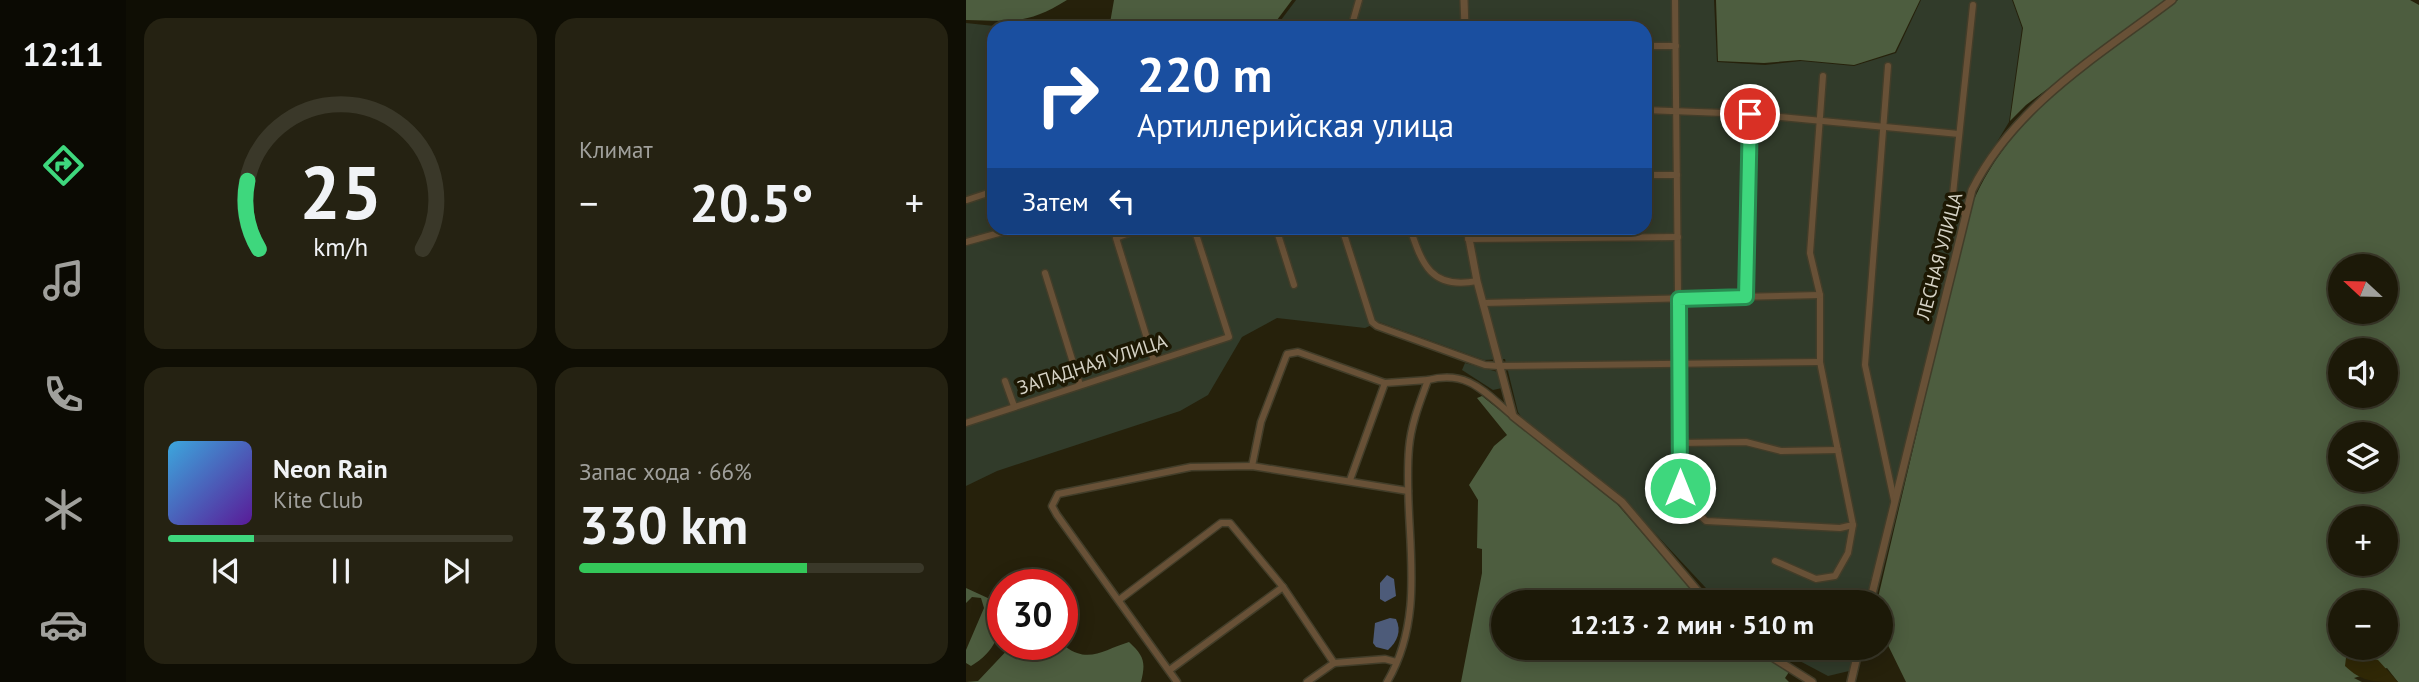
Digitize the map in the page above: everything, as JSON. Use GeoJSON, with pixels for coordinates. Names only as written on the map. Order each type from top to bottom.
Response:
{"type":"FeatureCollection","features":[{"type":"Feature","properties":{"kind":"street"},"geometry":{"type":"LineString","coordinates":[[1353,21],[1359,0]]}},
{"type":"Feature","properties":{"kind":"street"},"geometry":{"type":"LineString","coordinates":[[1464,0],[1465,21]]}},
{"type":"Feature","properties":{"kind":"street"},"geometry":{"type":"LineString","coordinates":[[1675,0],[1680,488],[1685,501],[1706,521],[1840,528],[1853,525]]}},
{"type":"Feature","properties":{"kind":"street","name":"ЛЕСНАЯ УЛИЦА"},"geometry":{"type":"LineString","coordinates":[[1873,590],[1964,213],[1983,168],[2015,125],[2037,102],[2172,0]]}},
{"type":"Feature","properties":{"kind":"street"},"geometry":{"type":"LineString","coordinates":[[1964,213],[1955,202],[1953,194],[1973,5]]}},
{"type":"Feature","properties":{"kind":"street"},"geometry":{"type":"LineString","coordinates":[[1652,46],[1676,46]]}},
{"type":"Feature","properties":{"kind":"street"},"geometry":{"type":"LineString","coordinates":[[1888,66],[1865,365],[1894,500]]}},
{"type":"Feature","properties":{"kind":"street"},"geometry":{"type":"LineString","coordinates":[[1775,561],[1816,579],[1835,576],[1848,553],[1853,525],[1820,362],[1820,295],[1809,242],[1823,76]]}},
{"type":"Feature","properties":{"kind":"street"},"geometry":{"type":"LineString","coordinates":[[1652,110],[1750,114],[1959,134]]}},
{"type":"Feature","properties":{"kind":"street"},"geometry":{"type":"LineString","coordinates":[[1746,297],[1750,114]]}},
{"type":"Feature","properties":{"kind":"street"},"geometry":{"type":"LineString","coordinates":[[1652,175],[1677,175]]}},
{"type":"Feature","properties":{"kind":"street"},"geometry":{"type":"LineString","coordinates":[[967,200],[987,193]]}},
{"type":"Feature","properties":{"kind":"street"},"geometry":{"type":"LineString","coordinates":[[966,242],[990,235]]}},
{"type":"Feature","properties":{"kind":"street"},"geometry":{"type":"LineString","coordinates":[[1119,235],[1116,238],[1154,360]]}},
{"type":"Feature","properties":{"kind":"street","name":"ЗАПАДНАЯ УЛИЦА"},"geometry":{"type":"LineString","coordinates":[[966,423],[1229,337],[1196,235]]}},
{"type":"Feature","properties":{"kind":"street"},"geometry":{"type":"LineString","coordinates":[[1278,235],[1294,285]]}},
{"type":"Feature","properties":{"kind":"street"},"geometry":{"type":"LineString","coordinates":[[1344,235],[1369,315],[1377,327],[1485,365],[1820,362]]}},
{"type":"Feature","properties":{"kind":"street"},"geometry":{"type":"LineString","coordinates":[[1413,235],[1424,267],[1433,274],[1456,282],[1477,281]]}},
{"type":"Feature","properties":{"kind":"street"},"geometry":{"type":"LineString","coordinates":[[1468,235],[1498,366],[1513,416]]}},
{"type":"Feature","properties":{"kind":"street"},"geometry":{"type":"LineString","coordinates":[[1468,239],[1678,237]]}},
{"type":"Feature","properties":{"kind":"street"},"geometry":{"type":"LineString","coordinates":[[1045,273],[1080,385]]}},
{"type":"Feature","properties":{"kind":"street"},"geometry":{"type":"LineString","coordinates":[[1483,303],[1820,295]]}},
{"type":"Feature","properties":{"kind":"street"},"geometry":{"type":"LineString","coordinates":[[1252,466],[1261,422],[1287,354],[1298,352],[1385,383],[1428,380],[1447,375],[1463,378],[1610,491],[1697,590]]}},
{"type":"Feature","properties":{"kind":"street"},"geometry":{"type":"LineString","coordinates":[[1387,682],[1407,632],[1413,599],[1408,491],[1411,436],[1428,380]]}},
{"type":"Feature","properties":{"kind":"street"},"geometry":{"type":"LineString","coordinates":[[1005,381],[1014,406]]}},
{"type":"Feature","properties":{"kind":"street"},"geometry":{"type":"LineString","coordinates":[[1350,480],[1385,383]]}},
{"type":"Feature","properties":{"kind":"street"},"geometry":{"type":"LineString","coordinates":[[1680,443],[1746,442],[1781,450],[1838,450]]}},
{"type":"Feature","properties":{"kind":"street"},"geometry":{"type":"LineString","coordinates":[[1177,682],[1171,669],[1057,515],[1052,506],[1058,494],[1191,467],[1252,466],[1408,491]]}},
{"type":"Feature","properties":{"kind":"street"},"geometry":{"type":"LineString","coordinates":[[1119,600],[1226,521],[1234,525],[1283,587],[1334,663]]}},
{"type":"Feature","properties":{"kind":"street"},"geometry":{"type":"LineString","coordinates":[[1171,669],[1283,587]]}},
{"type":"Feature","properties":{"kind":"street"},"geometry":{"type":"LineString","coordinates":[[1307,682],[1334,663],[1385,659],[1396,662]]}},
{"type":"Feature","properties":{"kind":"street"},"geometry":{"type":"LineString","coordinates":[[1777,660],[1812,682]]}},
{"type":"Feature","properties":{"kind":"street"},"geometry":{"type":"LineString","coordinates":[[1851,682],[1856,660]]}},
{"type":"Feature","properties":{"kind":"green space"},"geometry":{"type":"Polygon","coordinates":[[[966,0],[1067,0],[1029,18],[995,21],[966,20],[966,0]]]}},
{"type":"Feature","properties":{"kind":"green space"},"geometry":{"type":"Polygon","coordinates":[[[1114,0],[1292,0],[1276,21],[1110,21],[1114,0]]]}},
{"type":"Feature","properties":{"kind":"green space"},"geometry":{"type":"Polygon","coordinates":[[[1296,0],[1714,0],[1717,62],[1765,65],[1801,61],[1854,66],[1896,53],[1921,0],[2012,0],[2022,28],[2009,122],[1973,182],[1962,214],[1869,590],[1708,590],[1623,499],[1524,421],[1518,412],[1505,359],[1484,360],[1379,322],[1365,328],[1277,318],[1242,337],[1208,395],[1180,411],[997,471],[966,486],[966,23],[987,25],[987,235],[1652,235],[1652,21],[1280,21],[1296,0]]]}},
{"type":"Feature","properties":{"kind":"green space"},"geometry":{"type":"Polygon","coordinates":[[[1716,0],[1920,0],[1895,52],[1854,65],[1800,60],[1764,63],[1718,61],[1716,0]]]}},
{"type":"Feature","properties":{"kind":"green space"},"geometry":{"type":"Polygon","coordinates":[[[2013,0],[2166,0],[2026,105],[2010,121],[2023,28],[2013,0]]]}},
{"type":"Feature","properties":{"kind":"green space"},"geometry":{"type":"Polygon","coordinates":[[[2178,0],[2410,0],[2419,5],[2419,682],[2398,682],[2387,668],[2354,678],[2362,682],[1906,682],[1893,655],[1893,590],[1880,590],[1968,215],[1984,180],[2005,148],[2029,119],[2085,68],[2178,0]]]}},
{"type":"Feature","properties":{"kind":"green space"},"geometry":{"type":"Polygon","coordinates":[[[1465,363],[1498,372],[1502,388],[1493,390],[1462,370],[1465,363]]]}},
{"type":"Feature","properties":{"kind":"green space"},"geometry":{"type":"Polygon","coordinates":[[[1482,396],[1617,504],[1692,590],[1491,590],[1491,660],[1769,660],[1789,672],[1785,678],[1789,682],[1461,682],[1482,573],[1482,549],[1477,548],[1478,500],[1469,485],[1494,446],[1507,435],[1477,398],[1482,396]]]}},
{"type":"Feature","properties":{"kind":"green space"},"geometry":{"type":"Polygon","coordinates":[[[966,588],[987,598],[987,653],[971,666],[966,663],[966,650],[984,608],[981,598],[972,597],[966,603],[966,588]]]}},
{"type":"Feature","properties":{"kind":"green space"},"geometry":{"type":"Polygon","coordinates":[[[1129,642],[1138,651],[1143,669],[1141,682],[966,682],[978,681],[998,660],[1078,660],[1078,653],[1090,655],[1129,642]]]}},
{"type":"Feature","properties":{"kind":"green space"},"geometry":{"type":"Polygon","coordinates":[[[1798,660],[1852,660],[1849,671],[1828,676],[1798,660]]]}},
{"type":"Feature","properties":{"kind":"sand"},"geometry":{"type":"Polygon","coordinates":[[[2346,660],[2378,660],[2398,682],[2363,678],[2345,666],[2346,660]]]}},
{"type":"Feature","properties":{"kind":"water"},"geometry":{"type":"Polygon","coordinates":[[[1387,575],[1394,579],[1396,596],[1385,602],[1380,599],[1380,583],[1387,575]]]}},
{"type":"Feature","properties":{"kind":"water"},"geometry":{"type":"Polygon","coordinates":[[[1390,618],[1396,619],[1398,623],[1396,640],[1388,650],[1376,647],[1373,643],[1375,623],[1390,618]]]}},
{"type":"Feature","properties":{"kind":"route"},"geometry":{"type":"LineString","coordinates":[[1680,488],[1679,299],[1746,297],[1750,114]]}}]}
